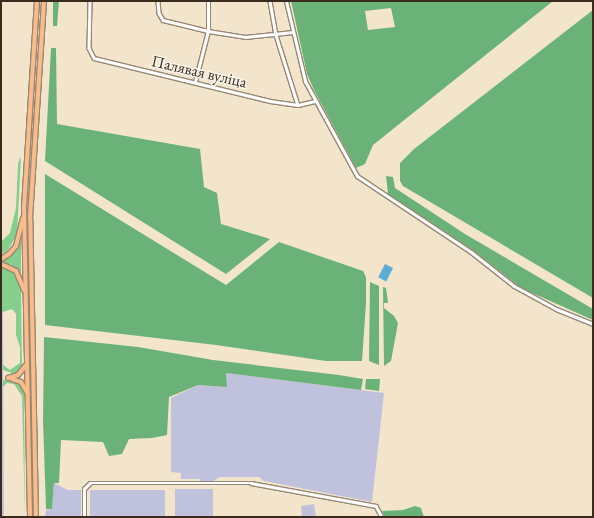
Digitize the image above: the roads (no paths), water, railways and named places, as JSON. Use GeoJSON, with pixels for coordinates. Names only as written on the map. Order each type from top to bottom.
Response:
{"type":"FeatureCollection","features":[{"type":"Feature","properties":{"kind":"highway"},"geometry":{"type":"LineString","coordinates":[[30,517],[24,207],[37,1]]}},
{"type":"Feature","properties":{"kind":"highway"},"geometry":{"type":"LineString","coordinates":[[36,517],[30,218],[44,1]]}},
{"type":"Feature","properties":{"kind":"highway"},"geometry":{"type":"LineString","coordinates":[[1,258],[16,246],[24,207]]}},
{"type":"Feature","properties":{"kind":"highway"},"geometry":{"type":"LineString","coordinates":[[1,264],[16,271],[22,281],[26,297]]}},
{"type":"Feature","properties":{"kind":"highway"},"geometry":{"type":"LineString","coordinates":[[28,362],[20,373],[8,378],[21,382],[28,394]]}},
{"type":"Feature","properties":{"kind":"street","name":"Палявая вуліца"},"geometry":{"type":"LineString","coordinates":[[90,1],[89,48],[94,58],[270,101],[298,105]]}},
{"type":"Feature","properties":{"kind":"street"},"geometry":{"type":"LineString","coordinates":[[158,1],[159,13],[163,20],[208,31],[245,38],[293,32]]}},
{"type":"Feature","properties":{"kind":"street"},"geometry":{"type":"LineString","coordinates":[[196,82],[208,31],[208,1]]}},
{"type":"Feature","properties":{"kind":"street"},"geometry":{"type":"LineString","coordinates":[[270,1],[276,34],[298,105],[315,101]]}},
{"type":"Feature","properties":{"kind":"street"},"geometry":{"type":"LineString","coordinates":[[286,1],[302,74],[353,171],[361,180],[471,252],[514,286],[556,309],[593,324]]}},
{"type":"Feature","properties":{"kind":"street"},"geometry":{"type":"LineString","coordinates":[[84,517],[84,489],[90,484],[251,483],[376,506],[382,517]]}},
{"type":"Feature","properties":{"kind":"water"},"geometry":{"type":"Polygon","coordinates":[[[385,264],[393,268],[386,281],[378,277],[385,264]]]}}]}
